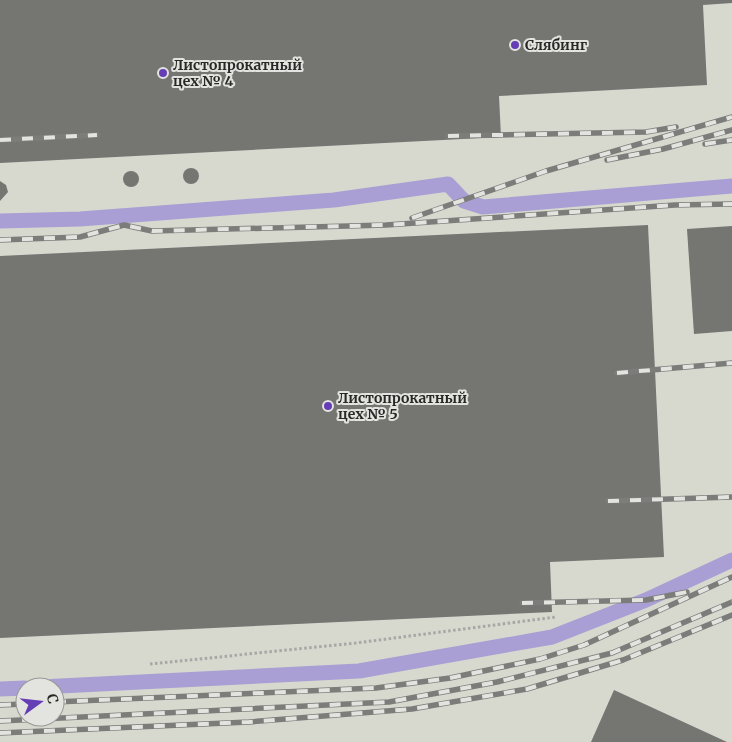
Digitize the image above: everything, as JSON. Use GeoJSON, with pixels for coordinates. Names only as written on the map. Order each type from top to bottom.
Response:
{"type":"FeatureCollection","features":[{"type":"Feature","properties":{"kind":"lane"},"geometry":{"type":"LineString","coordinates":[[0,221],[80,219],[334,200],[448,184],[464,201],[482,207],[732,186]]}},
{"type":"Feature","properties":{"kind":"lane"},"geometry":{"type":"LineString","coordinates":[[65,686],[358,671],[552,637],[646,600],[732,560]]}},
{"type":"Feature","properties":{"kind":"lane"},"geometry":{"type":"LineString","coordinates":[[0,689],[15,688]]}},
{"type":"Feature","properties":{"kind":"path"},"geometry":{"type":"LineString","coordinates":[[150,664],[356,643],[559,617]]}},
{"type":"Feature","properties":{"kind":"shaded area"},"geometry":{"type":"Polygon","coordinates":[[[0,0],[732,0],[732,742],[0,742],[0,0]]]}},
{"type":"Feature","properties":{"kind":"building"},"geometry":{"type":"Polygon","coordinates":[[[0,0],[732,0],[732,3],[703,5],[707,85],[499,96],[501,137],[0,163],[0,0]]]}},
{"type":"Feature","properties":{"kind":"building"},"geometry":{"type":"Polygon","coordinates":[[[191,168],[197,170],[199,176],[197,182],[191,184],[185,182],[183,176],[185,170],[191,168]]]}},
{"type":"Feature","properties":{"kind":"building"},"geometry":{"type":"Polygon","coordinates":[[[131,171],[137,173],[139,179],[137,185],[131,187],[125,185],[123,179],[125,173],[131,171]]]}},
{"type":"Feature","properties":{"kind":"building"},"geometry":{"type":"Polygon","coordinates":[[[0,181],[6,185],[8,192],[0,201],[0,181]]]}},
{"type":"Feature","properties":{"kind":"building","name":"Листопрокатный цех № 5"},"geometry":{"type":"Polygon","coordinates":[[[648,225],[664,557],[550,562],[552,612],[0,638],[0,256],[648,225]]]}},
{"type":"Feature","properties":{"kind":"building"},"geometry":{"type":"Polygon","coordinates":[[[732,226],[732,331],[694,334],[687,229],[732,226]]]}},
{"type":"Feature","properties":{"kind":"building"},"geometry":{"type":"Polygon","coordinates":[[[614,690],[727,742],[591,742],[614,690]]]}},
{"type":"Feature","properties":{"kind":"railway"},"geometry":{"type":"LineString","coordinates":[[412,218],[546,171],[732,117]]}},
{"type":"Feature","properties":{"kind":"railway"},"geometry":{"type":"LineString","coordinates":[[448,136],[646,132],[676,127]]}},
{"type":"Feature","properties":{"kind":"railway"},"geometry":{"type":"LineString","coordinates":[[607,160],[663,149],[732,130]]}},
{"type":"Feature","properties":{"kind":"railway"},"geometry":{"type":"LineString","coordinates":[[0,140],[97,135]]}},
{"type":"Feature","properties":{"kind":"railway"},"geometry":{"type":"LineString","coordinates":[[705,144],[732,140]]}},
{"type":"Feature","properties":{"kind":"railway"},"geometry":{"type":"LineString","coordinates":[[0,240],[80,237],[124,225],[152,231],[386,225],[675,205],[732,204]]}},
{"type":"Feature","properties":{"kind":"railway"},"geometry":{"type":"LineString","coordinates":[[617,373],[732,363]]}},
{"type":"Feature","properties":{"kind":"railway"},"geometry":{"type":"LineString","coordinates":[[608,501],[732,497]]}},
{"type":"Feature","properties":{"kind":"railway"},"geometry":{"type":"LineString","coordinates":[[65,702],[376,688],[450,678],[540,659],[584,645],[732,577]]}},
{"type":"Feature","properties":{"kind":"railway"},"geometry":{"type":"LineString","coordinates":[[522,603],[646,600],[687,592]]}},
{"type":"Feature","properties":{"kind":"railway"},"geometry":{"type":"LineString","coordinates":[[0,721],[389,702],[497,682],[612,653],[732,602]]}},
{"type":"Feature","properties":{"kind":"railway"},"geometry":{"type":"LineString","coordinates":[[0,733],[249,722],[412,709],[527,689],[623,660],[732,615]]}},
{"type":"Feature","properties":{"kind":"railway"},"geometry":{"type":"LineString","coordinates":[[0,705],[15,704]]}},
{"type":"Feature","properties":{"kind":"place","name":"Слябинг"},"geometry":{"type":"Point","coordinates":[515,45]}},
{"type":"Feature","properties":{"kind":"place","name":"Листопрокатный цех № 4"},"geometry":{"type":"Point","coordinates":[163,73]}},
{"type":"Feature","properties":{"kind":"place","name":"Листопрокатный цех № 5"},"geometry":{"type":"Point","coordinates":[328,406]}}]}
